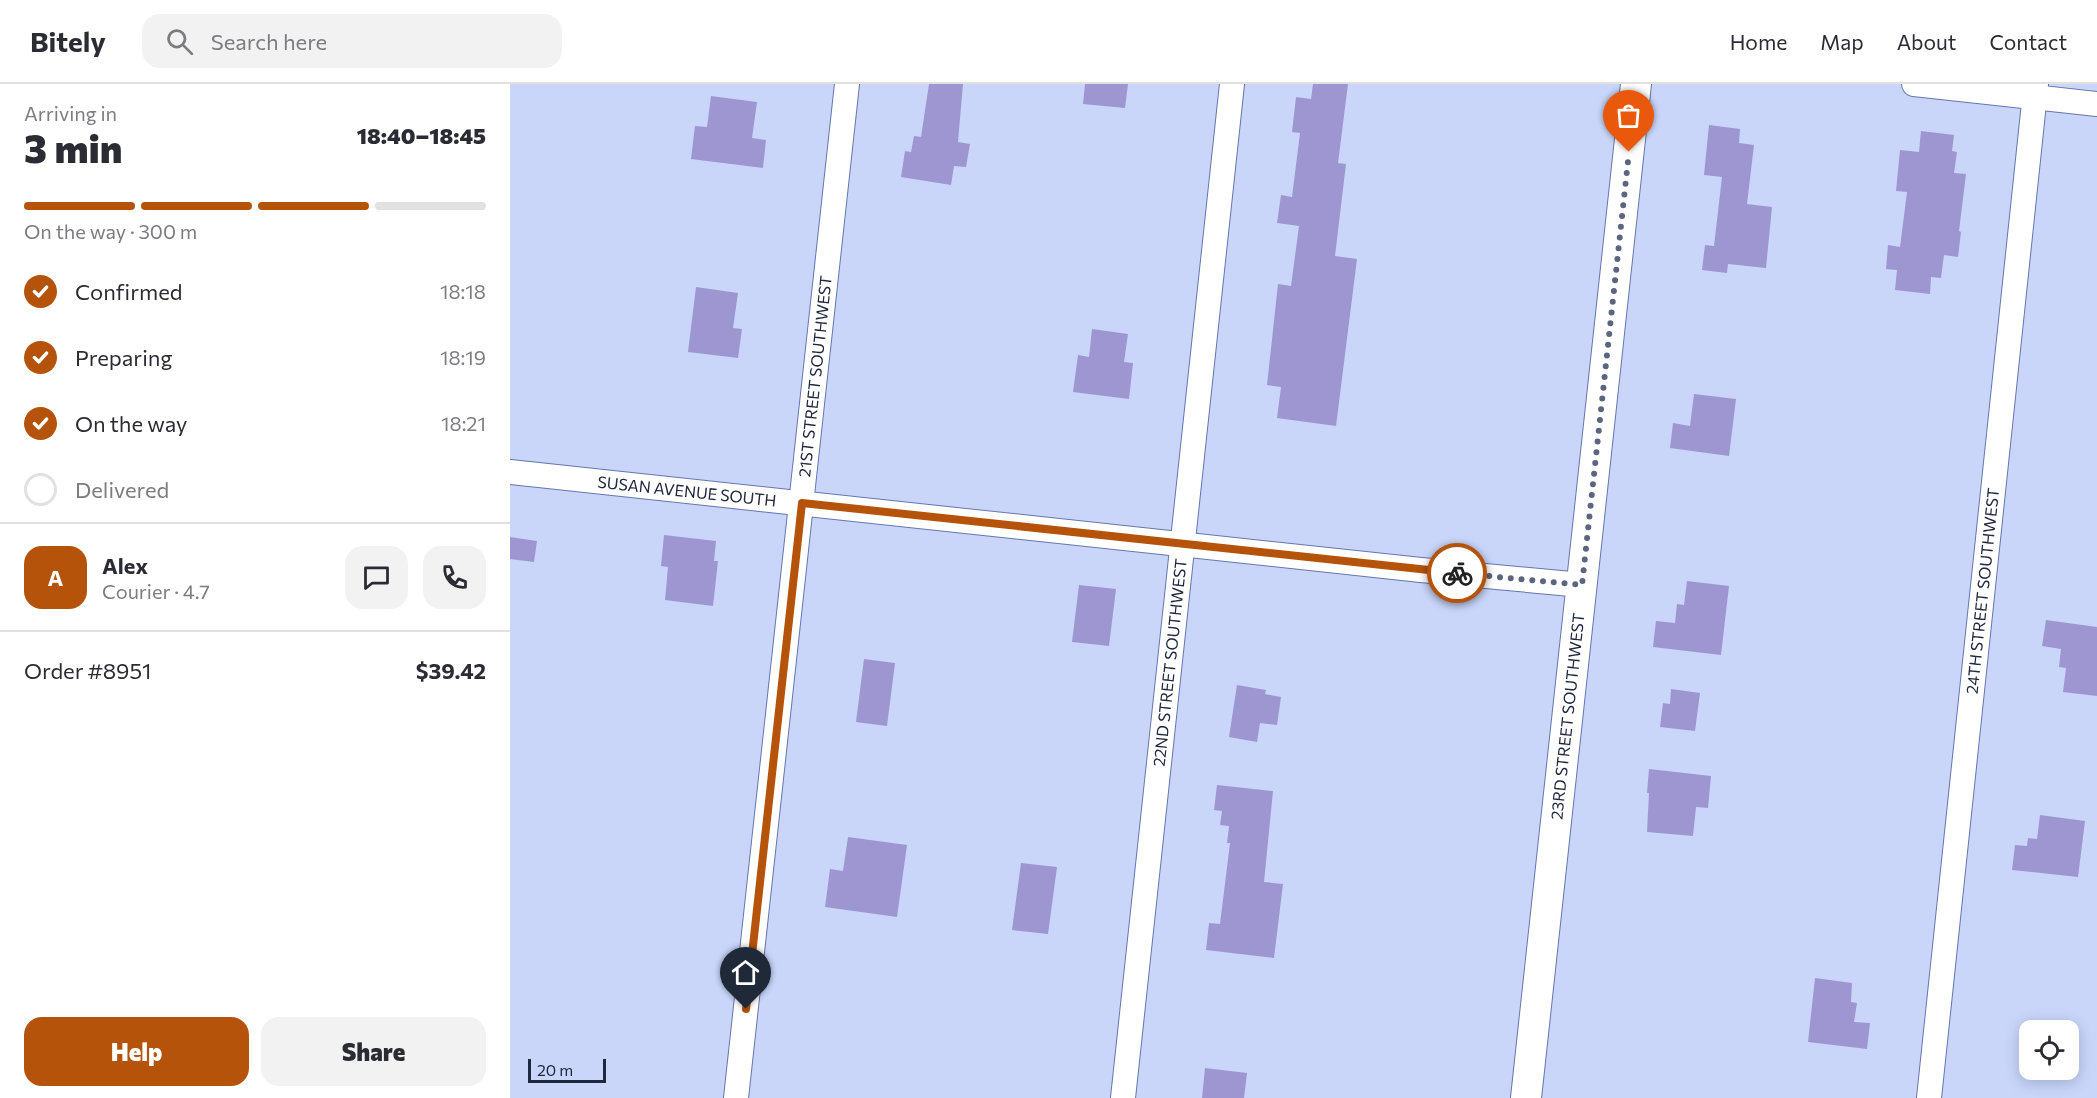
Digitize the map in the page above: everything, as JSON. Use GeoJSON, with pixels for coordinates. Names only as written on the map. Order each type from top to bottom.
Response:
{"type":"FeatureCollection","features":[{"type":"Feature","properties":{"kind":"street","name":"21ST STREET SOUTHWEST"},"geometry":{"type":"LineString","coordinates":[[736,1098],[847,84]]}},
{"type":"Feature","properties":{"kind":"street","name":"22ND STREET SOUTHWEST"},"geometry":{"type":"LineString","coordinates":[[1123,1098],[1232,84]]}},
{"type":"Feature","properties":{"kind":"street","name":"23RD STREET SOUTHWEST"},"geometry":{"type":"LineString","coordinates":[[1526,1098],[1636,84]]}},
{"type":"Feature","properties":{"kind":"street"},"geometry":{"type":"LineString","coordinates":[[1914,84],[2035,91],[2097,104]]}},
{"type":"Feature","properties":{"kind":"street","name":"24TH STREET SOUTHWEST"},"geometry":{"type":"LineString","coordinates":[[1929,1098],[2035,91]]}},
{"type":"Feature","properties":{"kind":"street","name":"SUSAN AVENUE SOUTH"},"geometry":{"type":"LineString","coordinates":[[510,472],[1582,585]]}},
{"type":"Feature","properties":{"kind":"building"},"geometry":{"type":"Polygon","coordinates":[[[929,84],[963,84],[958,142],[970,144],[966,167],[954,166],[951,185],[901,177],[905,151],[911,152],[914,136],[921,137],[929,84]]]}},
{"type":"Feature","properties":{"kind":"building"},"geometry":{"type":"Polygon","coordinates":[[[1085,84],[1128,84],[1125,108],[1083,104],[1085,84]]]}},
{"type":"Feature","properties":{"kind":"building"},"geometry":{"type":"Polygon","coordinates":[[[1313,84],[1348,84],[1338,163],[1346,164],[1335,256],[1357,259],[1336,426],[1277,418],[1281,387],[1267,385],[1278,284],[1291,286],[1299,226],[1277,223],[1281,195],[1292,197],[1300,133],[1292,132],[1296,97],[1311,99],[1313,84]]]}},
{"type":"Feature","properties":{"kind":"building"},"geometry":{"type":"Polygon","coordinates":[[[711,96],[757,102],[752,138],[766,140],[763,168],[691,159],[695,126],[707,127],[711,96]]]}},
{"type":"Feature","properties":{"kind":"building"},"geometry":{"type":"Polygon","coordinates":[[[1709,125],[1740,129],[1739,143],[1754,145],[1747,204],[1772,207],[1766,268],[1728,264],[1727,273],[1702,270],[1705,245],[1714,246],[1722,177],[1704,175],[1709,125]]]}},
{"type":"Feature","properties":{"kind":"building"},"geometry":{"type":"Polygon","coordinates":[[[1921,131],[1954,135],[1952,151],[1957,152],[1954,173],[1966,174],[1958,257],[1944,255],[1941,278],[1931,277],[1930,294],[1895,290],[1897,270],[1886,269],[1888,245],[1900,247],[1907,192],[1896,191],[1900,150],[1919,152],[1921,131]]]}},
{"type":"Feature","properties":{"kind":"building"},"geometry":{"type":"Polygon","coordinates":[[[696,287],[738,293],[733,328],[742,329],[738,358],[688,352],[696,287]]]}},
{"type":"Feature","properties":{"kind":"building"},"geometry":{"type":"Polygon","coordinates":[[[1092,329],[1128,334],[1124,362],[1133,363],[1129,399],[1073,392],[1078,355],[1089,357],[1092,329]]]}},
{"type":"Feature","properties":{"kind":"building"},"geometry":{"type":"Polygon","coordinates":[[[1694,394],[1736,399],[1729,456],[1670,448],[1673,423],[1690,426],[1694,394]]]}},
{"type":"Feature","properties":{"kind":"building"},"geometry":{"type":"Polygon","coordinates":[[[664,535],[716,541],[714,561],[718,561],[713,606],[665,600],[668,567],[661,566],[664,535]]]}},
{"type":"Feature","properties":{"kind":"building"},"geometry":{"type":"Polygon","coordinates":[[[510,537],[537,541],[534,562],[510,559],[510,537]]]}},
{"type":"Feature","properties":{"kind":"building"},"geometry":{"type":"Polygon","coordinates":[[[1687,581],[1729,586],[1721,655],[1653,647],[1656,621],[1675,623],[1677,604],[1684,605],[1687,581]]]}},
{"type":"Feature","properties":{"kind":"building"},"geometry":{"type":"Polygon","coordinates":[[[1079,585],[1116,589],[1109,646],[1072,642],[1079,585]]]}},
{"type":"Feature","properties":{"kind":"building"},"geometry":{"type":"Polygon","coordinates":[[[2046,620],[2097,627],[2097,696],[2063,692],[2066,668],[2059,667],[2061,649],[2042,646],[2046,620]]]}},
{"type":"Feature","properties":{"kind":"building"},"geometry":{"type":"Polygon","coordinates":[[[864,659],[895,663],[887,726],[856,722],[864,659]]]}},
{"type":"Feature","properties":{"kind":"building"},"geometry":{"type":"Polygon","coordinates":[[[1237,685],[1266,690],[1265,694],[1281,697],[1277,725],[1260,723],[1257,742],[1229,737],[1237,685]]]}},
{"type":"Feature","properties":{"kind":"building"},"geometry":{"type":"Polygon","coordinates":[[[1671,689],[1700,693],[1695,731],[1660,727],[1663,703],[1670,704],[1671,689]]]}},
{"type":"Feature","properties":{"kind":"building"},"geometry":{"type":"Polygon","coordinates":[[[1649,769],[1711,776],[1708,808],[1696,807],[1693,836],[1647,832],[1649,769]]]}},
{"type":"Feature","properties":{"kind":"building"},"geometry":{"type":"Polygon","coordinates":[[[1217,785],[1273,791],[1264,882],[1283,884],[1274,958],[1206,950],[1209,923],[1220,924],[1230,843],[1227,843],[1229,826],[1220,825],[1222,811],[1214,810],[1217,785]]]}},
{"type":"Feature","properties":{"kind":"building"},"geometry":{"type":"Polygon","coordinates":[[[2040,815],[2085,821],[2078,877],[2012,870],[2015,845],[2027,846],[2028,838],[2037,839],[2040,815]]]}},
{"type":"Feature","properties":{"kind":"building"},"geometry":{"type":"Polygon","coordinates":[[[848,837],[907,845],[897,917],[825,907],[830,869],[843,871],[848,837]]]}},
{"type":"Feature","properties":{"kind":"building"},"geometry":{"type":"Polygon","coordinates":[[[1021,863],[1057,867],[1048,934],[1012,930],[1021,863]]]}},
{"type":"Feature","properties":{"kind":"building"},"geometry":{"type":"Polygon","coordinates":[[[1815,978],[1852,983],[1851,1002],[1857,1003],[1854,1022],[1870,1023],[1867,1049],[1808,1042],[1815,978]]]}},
{"type":"Feature","properties":{"kind":"building"},"geometry":{"type":"Polygon","coordinates":[[[1205,1068],[1247,1073],[1244,1098],[1202,1098],[1205,1068]]]}},
{"type":"Feature","properties":{"kind":"way so far"},"geometry":{"type":"LineString","coordinates":[[1457,573],[1582,585],[1629,152]]}},
{"type":"Feature","properties":{"kind":"route"},"geometry":{"type":"LineString","coordinates":[[746,1009],[802,503],[1457,573]]}}]}
